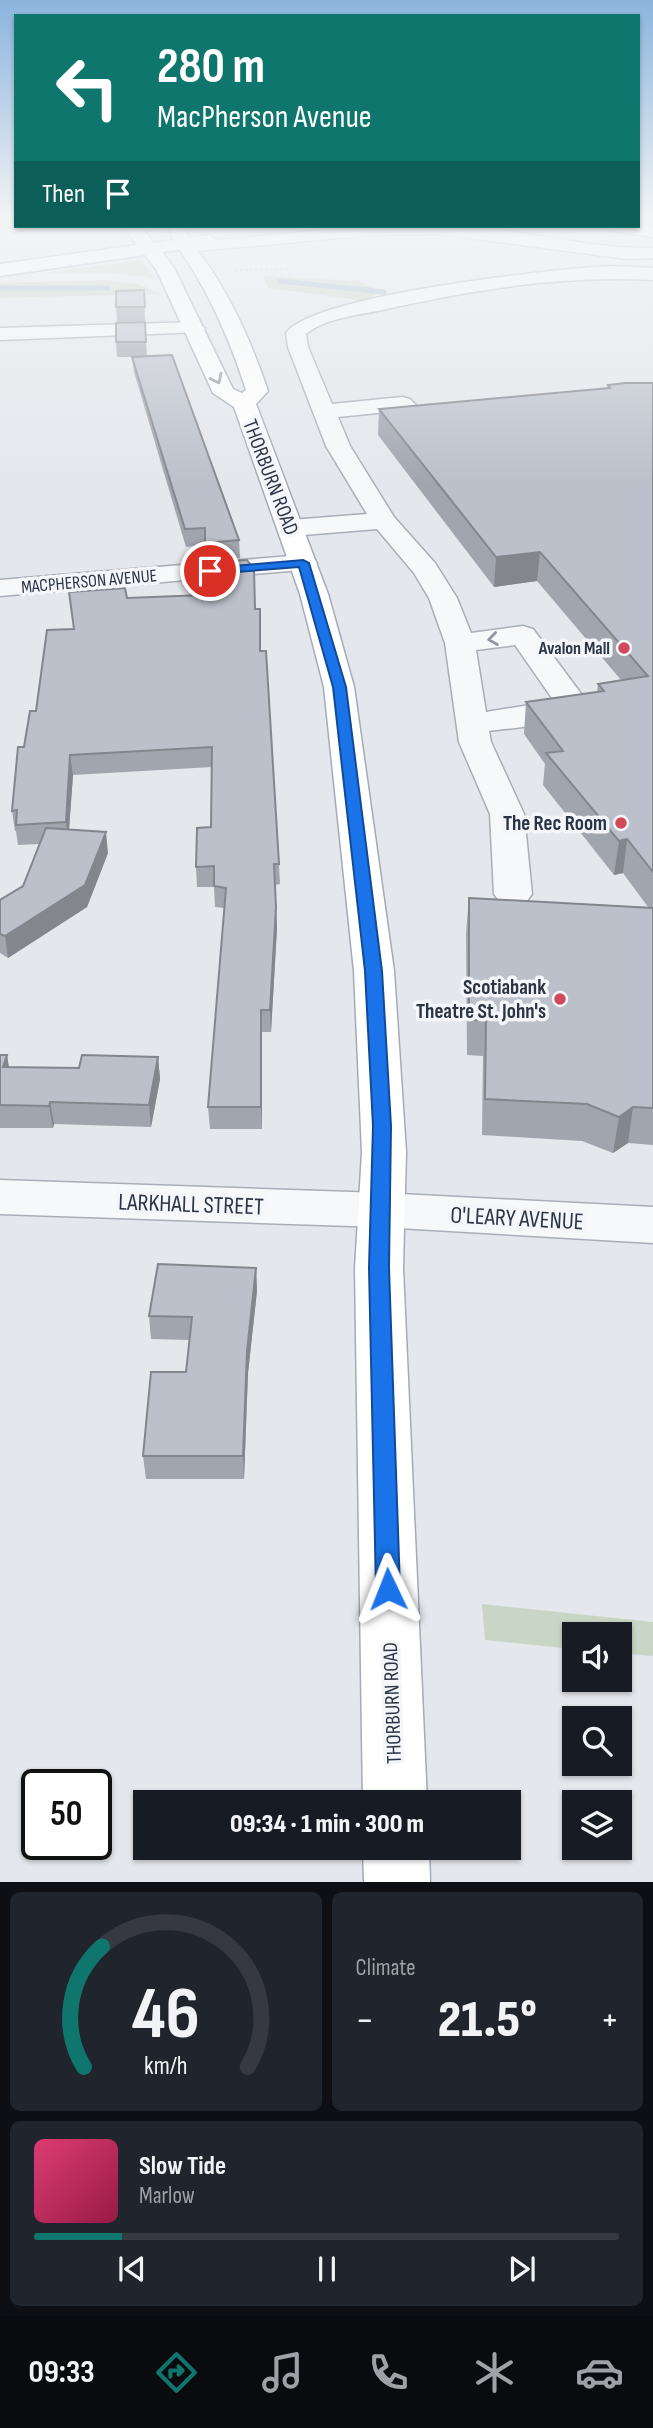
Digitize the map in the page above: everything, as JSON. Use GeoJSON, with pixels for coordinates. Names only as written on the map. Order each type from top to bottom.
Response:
{"type":"FeatureCollection","features":[{"type":"Feature","properties":{"kind":"main road","name":"THORBURN ROAD"},"geometry":{"type":"LineString","coordinates":[[186,308],[224,393],[244,403],[297,546],[331,654],[351,762],[374,971],[384,1152],[379,1268],[395,1790]]}},
{"type":"Feature","properties":{"kind":"main road","name":"THORBURN ROAD"},"geometry":{"type":"LineString","coordinates":[[223,308],[244,350],[257,391],[244,403]]}},
{"type":"Feature","properties":{"kind":"main road"},"geometry":{"type":"LineString","coordinates":[[396,1860],[397,1882]]}},
{"type":"Feature","properties":{"kind":"street"},"geometry":{"type":"LineString","coordinates":[[366,308],[304,326],[296,333],[298,347],[338,446],[384,522],[425,569],[443,598],[460,643],[475,742],[507,814],[513,894]]}},
{"type":"Feature","properties":{"kind":"street"},"geometry":{"type":"LineString","coordinates":[[0,334],[195,328]]}},
{"type":"Feature","properties":{"kind":"street"},"geometry":{"type":"LineString","coordinates":[[325,411],[402,404],[417,419],[479,413]]}},
{"type":"Feature","properties":{"kind":"street","name":"MACPHERSON AVENUE"},"geometry":{"type":"LineString","coordinates":[[0,588],[297,546],[384,522]]}},
{"type":"Feature","properties":{"kind":"street"},"geometry":{"type":"LineString","coordinates":[[460,643],[523,635],[569,699],[570,705],[555,712],[473,724]]}},
{"type":"Feature","properties":{"kind":"street","name":"LARKHALL STREET"},"geometry":{"type":"LineString","coordinates":[[0,1197],[381,1210]]}},
{"type":"Feature","properties":{"kind":"street","name":"O'LEARY AVENUE"},"geometry":{"type":"LineString","coordinates":[[381,1210],[653,1225]]}},
{"type":"Feature","properties":{"kind":"green space"},"geometry":{"type":"Polygon","coordinates":[[[482,1604],[653,1622],[653,1656],[632,1654],[632,1622],[562,1622],[562,1648],[485,1640],[482,1604]]]}},
{"type":"Feature","properties":{"kind":"building"},"geometry":{"type":"Polygon","coordinates":[[[145,322],[146,342],[116,342],[116,323],[145,322]]]}},
{"type":"Feature","properties":{"kind":"building"},"geometry":{"type":"Polygon","coordinates":[[[172,355],[239,540],[205,543],[205,528],[185,529],[132,357],[172,355]]]}},
{"type":"Feature","properties":{"kind":"building","name":"Avalon Mall"},"geometry":{"type":"Polygon","coordinates":[[[653,383],[653,872],[627,839],[619,841],[546,753],[563,751],[526,702],[604,691],[598,684],[648,676],[540,552],[496,557],[379,409],[610,388],[608,385],[653,383]]]}},
{"type":"Feature","properties":{"kind":"building"},"geometry":{"type":"Polygon","coordinates":[[[247,560],[254,569],[255,609],[260,609],[260,651],[266,651],[279,864],[274,864],[276,907],[270,1010],[261,1010],[261,1107],[208,1107],[226,888],[214,886],[214,866],[196,867],[197,828],[211,827],[212,747],[70,755],[66,822],[16,825],[17,810],[12,811],[18,747],[24,747],[30,711],[36,711],[47,630],[74,629],[69,592],[125,588],[127,598],[204,595],[205,563],[247,560]]]}},
{"type":"Feature","properties":{"kind":"building"},"geometry":{"type":"Polygon","coordinates":[[[46,828],[106,832],[85,885],[5,936],[0,934],[0,900],[23,886],[46,828]]]}},
{"type":"Feature","properties":{"kind":"building","name":"Scotiabank Theatre St. John's"},"geometry":{"type":"Polygon","coordinates":[[[469,898],[653,908],[653,1108],[633,1107],[619,1117],[587,1104],[485,1099],[486,1020],[469,1020],[469,898]]]}},
{"type":"Feature","properties":{"kind":"building"},"geometry":{"type":"Polygon","coordinates":[[[0,1055],[7,1055],[3,1067],[79,1068],[82,1055],[158,1057],[149,1105],[50,1102],[49,1106],[0,1105],[0,1055]]]}},
{"type":"Feature","properties":{"kind":"building"},"geometry":{"type":"Polygon","coordinates":[[[158,1264],[256,1268],[247,1351],[243,1456],[143,1456],[151,1372],[186,1372],[192,1317],[149,1316],[158,1264]]]}},
{"type":"Feature","properties":{"kind":"place","name":"Avalon Mall"},"geometry":{"type":"Point","coordinates":[624,648]}},
{"type":"Feature","properties":{"kind":"place","name":"The Rec Room"},"geometry":{"type":"Point","coordinates":[621,823]}},
{"type":"Feature","properties":{"kind":"place","name":"Scotiabank Theatre St. John's"},"geometry":{"type":"Point","coordinates":[560,999]}},
{"type":"Feature","properties":{"kind":"route"},"geometry":{"type":"LineString","coordinates":[[210,571],[303,563],[329,643],[339,687],[351,762],[374,971],[384,1152],[379,1268],[388,1589]]}}]}
